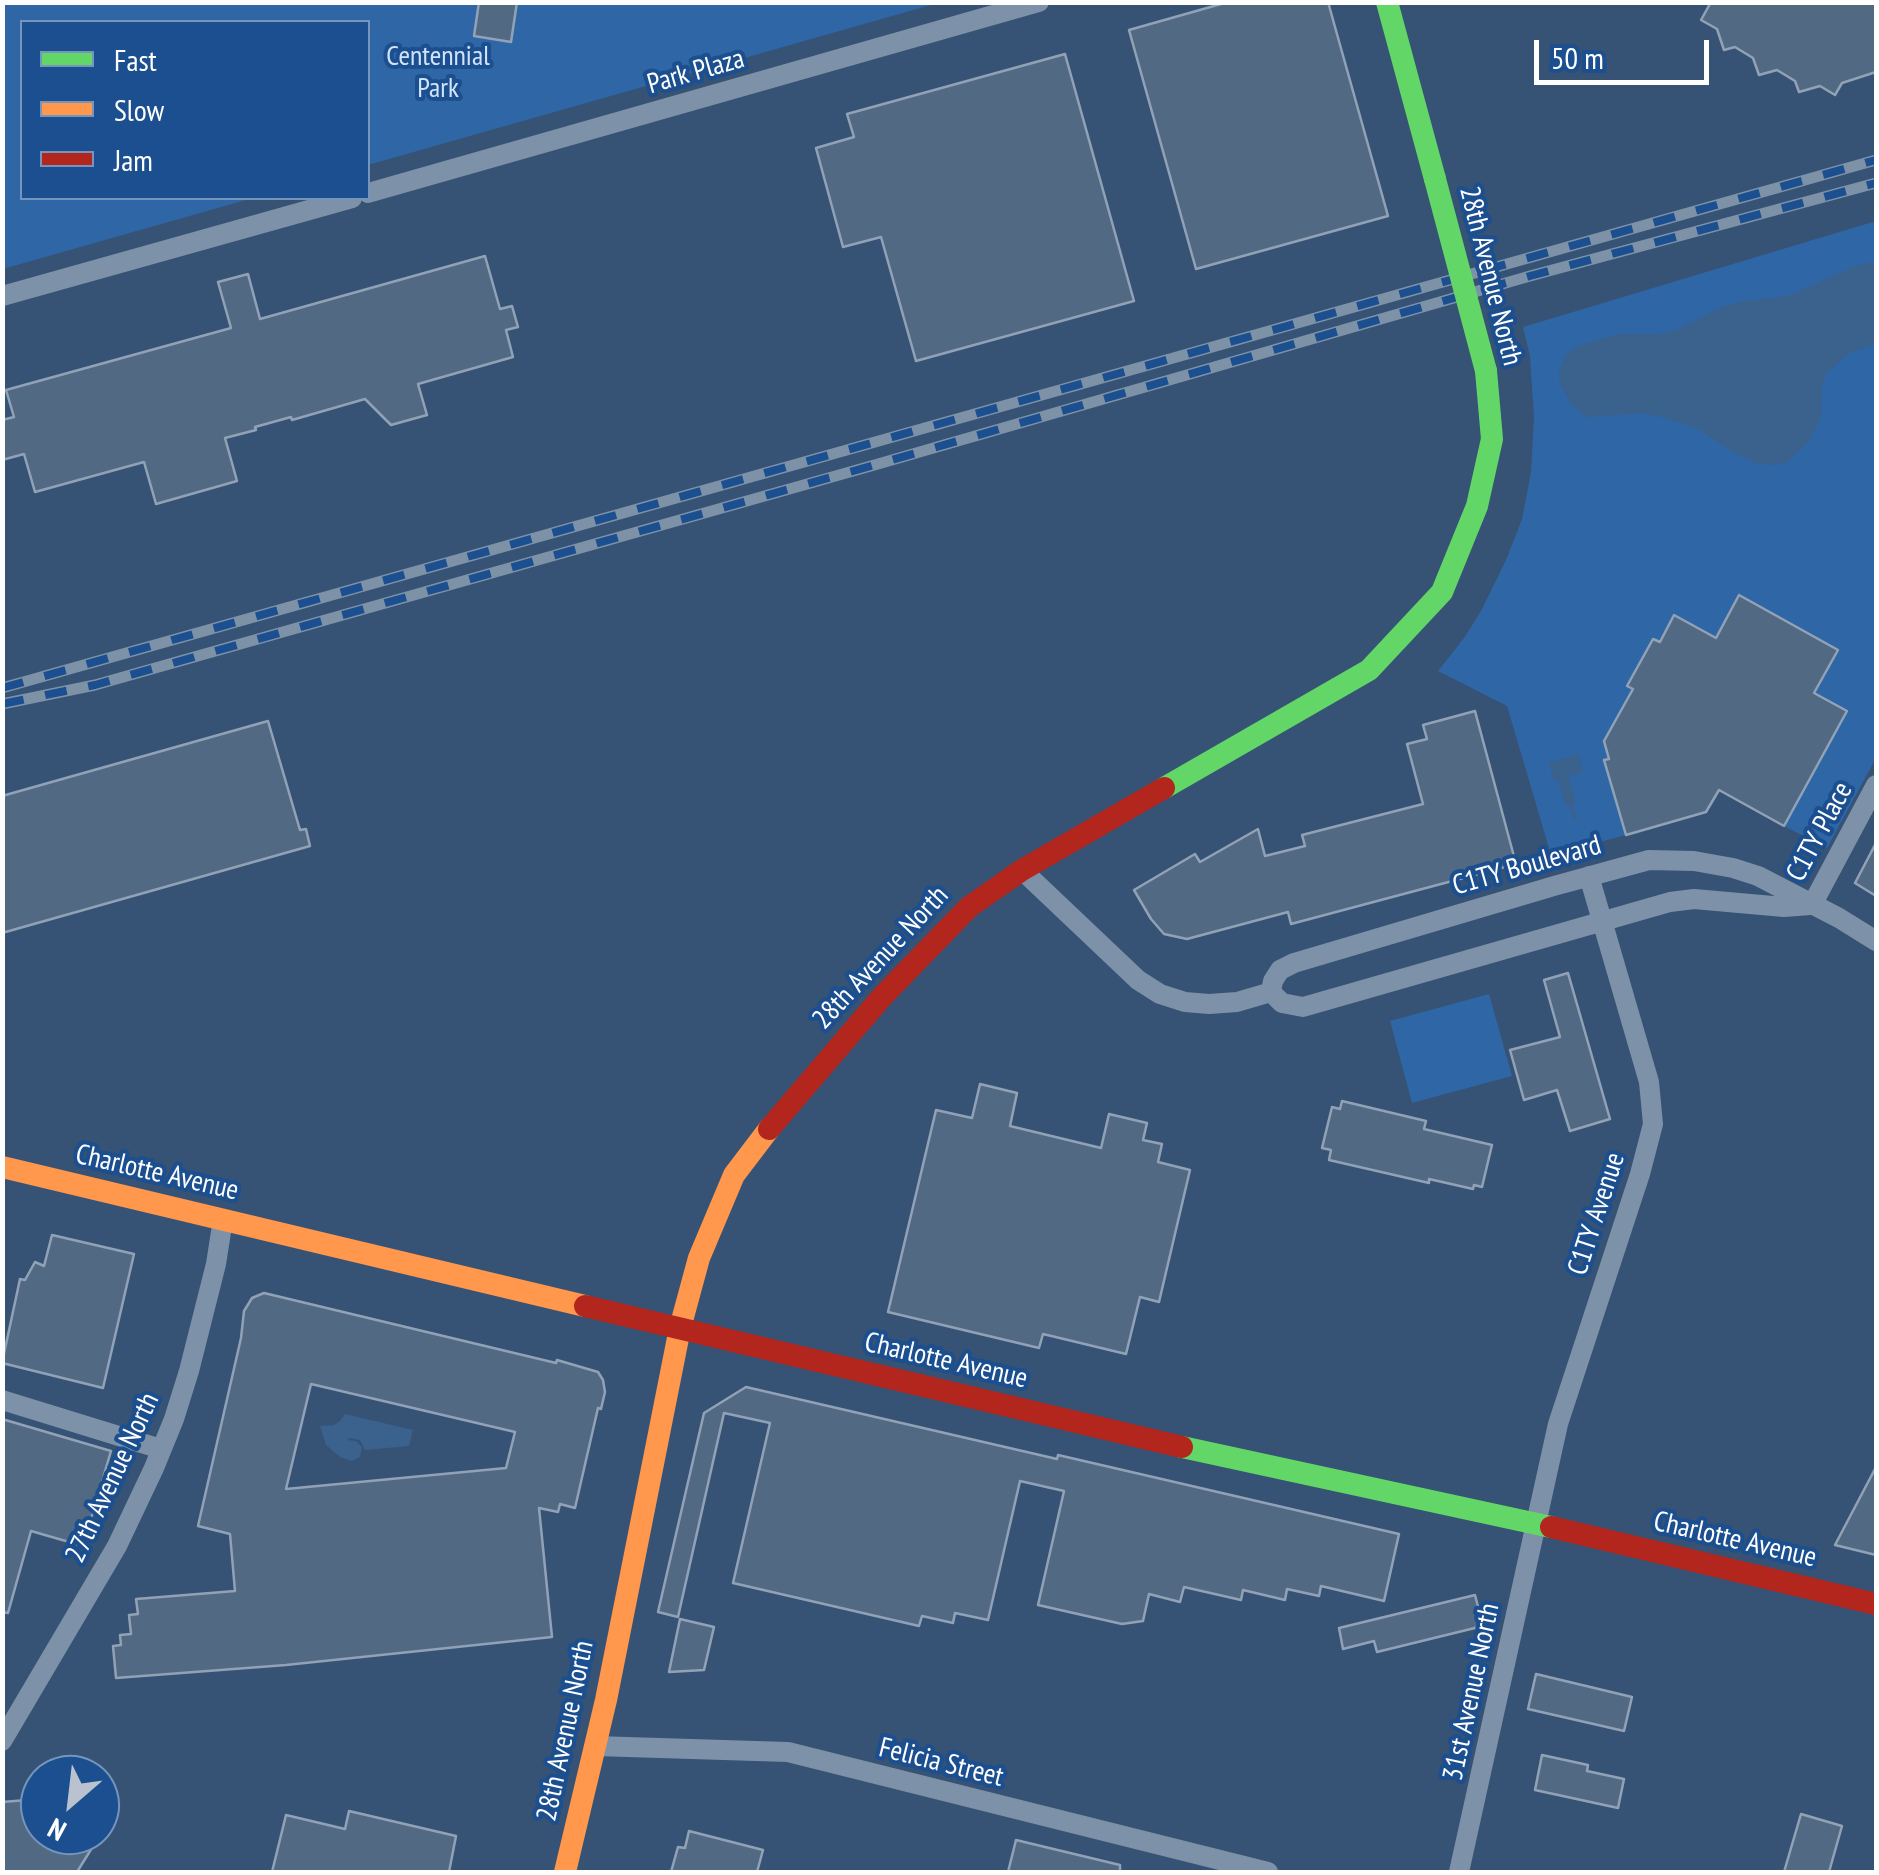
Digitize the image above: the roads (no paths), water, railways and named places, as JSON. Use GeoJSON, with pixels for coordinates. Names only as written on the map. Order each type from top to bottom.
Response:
{"type":"FeatureCollection","features":[{"type":"Feature","properties":{"kind":"main road","name":"28th Avenue North"},"geometry":{"type":"LineString","coordinates":[[566,1872],[606,1700],[680,1328],[699,1258],[734,1175],[781,1113],[881,998],[968,907],[1022,870],[1369,670],[1442,592],[1477,506],[1492,439],[1486,370],[1388,2]]}},
{"type":"Feature","properties":{"kind":"main road","name":"Charlotte Avenue"},"geometry":{"type":"LineString","coordinates":[[2,1167],[1141,1438],[1536,1523],[1876,1604]]}},
{"type":"Feature","properties":{"kind":"street","name":"Park Plaza"},"geometry":{"type":"LineString","coordinates":[[370,192],[1039,2]]}},
{"type":"Feature","properties":{"kind":"street"},"geometry":{"type":"LineString","coordinates":[[2,296],[345,200]]}},
{"type":"Feature","properties":{"kind":"street","name":"C1TY Place"},"geometry":{"type":"LineString","coordinates":[[1812,905],[1876,786]]}},
{"type":"Feature","properties":{"kind":"street","name":"C1TY Boulevard"},"geometry":{"type":"LineString","coordinates":[[1271,992],[1280,970],[1294,963],[1649,860],[1694,861],[1758,876],[1876,941]]}},
{"type":"Feature","properties":{"kind":"street","name":"C1TY Boulevard"},"geometry":{"type":"LineString","coordinates":[[1022,870],[1138,980],[1160,994],[1209,1004],[1237,1002],[1271,992]]}},
{"type":"Feature","properties":{"kind":"street","name":"C1TY Avenue"},"geometry":{"type":"LineString","coordinates":[[1536,1523],[1558,1424],[1640,1174],[1652,1124],[1648,1082],[1589,876]]}},
{"type":"Feature","properties":{"kind":"street","name":"C1TY Boulevard"},"geometry":{"type":"LineString","coordinates":[[1271,992],[1282,1003],[1304,1007],[1651,906],[1694,899],[1784,907],[1812,905]]}},
{"type":"Feature","properties":{"kind":"street","name":"27th Avenue North"},"geometry":{"type":"LineString","coordinates":[[2,1741],[117,1546],[162,1449],[189,1371],[216,1264],[223,1218]]}},
{"type":"Feature","properties":{"kind":"street"},"geometry":{"type":"LineString","coordinates":[[2,1400],[162,1449]]}},
{"type":"Feature","properties":{"kind":"street","name":"31st Avenue North"},"geometry":{"type":"LineString","coordinates":[[1458,1872],[1536,1523]]}},
{"type":"Feature","properties":{"kind":"street","name":"Felicia Street"},"geometry":{"type":"LineString","coordinates":[[595,1746],[788,1752],[1268,1872]]}},
{"type":"Feature","properties":{"kind":"railway"},"geometry":{"type":"LineString","coordinates":[[2,688],[1876,160]]}},
{"type":"Feature","properties":{"kind":"railway"},"geometry":{"type":"LineString","coordinates":[[2,704],[95,685],[1530,276],[1876,183]]}},
{"type":"Feature","properties":{"kind":"park label","name":"Centennial Park"},"geometry":{"type":"Point","coordinates":[438,73]}}]}
